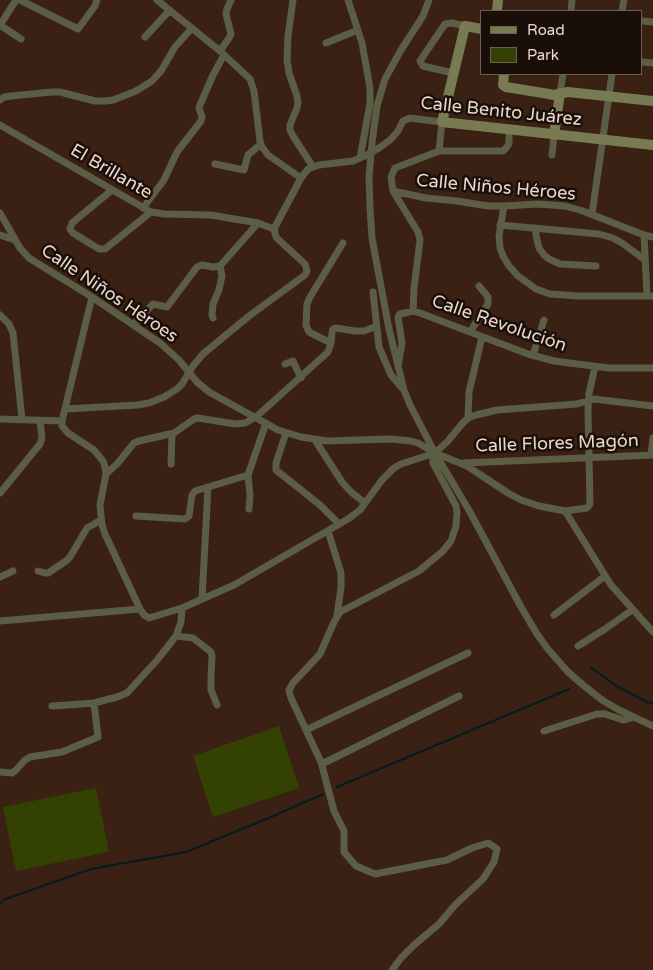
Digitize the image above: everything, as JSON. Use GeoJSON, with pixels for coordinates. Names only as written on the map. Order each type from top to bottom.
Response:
{"type":"FeatureCollection","features":[{"type":"Feature","properties":{"kind":"street"},"geometry":{"type":"LineString","coordinates":[[21,39],[0,25],[18,0],[78,29],[95,6],[97,0]]}},
{"type":"Feature","properties":{"kind":"street"},"geometry":{"type":"LineString","coordinates":[[157,0],[222,53],[250,79],[261,144],[268,155],[301,178]]}},
{"type":"Feature","properties":{"kind":"street"},"geometry":{"type":"LineString","coordinates":[[143,208],[164,180],[177,152],[201,121],[200,105],[231,34],[226,14],[231,0]]}},
{"type":"Feature","properties":{"kind":"street"},"geometry":{"type":"LineString","coordinates":[[64,409],[138,405],[164,397],[182,384],[196,361],[203,354],[249,316],[305,275],[307,271],[305,264],[276,237],[274,229],[301,178],[308,169],[313,167],[290,130],[298,102],[287,60],[292,0]]}},
{"type":"Feature","properties":{"kind":"street"},"geometry":{"type":"LineString","coordinates":[[348,0],[365,56],[370,88],[370,104],[363,157]]}},
{"type":"Feature","properties":{"kind":"street"},"geometry":{"type":"LineString","coordinates":[[429,0],[423,16],[400,50],[385,79],[377,106],[369,177],[372,238],[398,369],[404,390],[435,453],[470,512],[529,620],[547,648],[568,672],[602,700],[652,725]]}},
{"type":"Feature","properties":{"kind":"street"},"geometry":{"type":"LineString","coordinates":[[145,37],[170,10]]}},
{"type":"Feature","properties":{"kind":"street"},"geometry":{"type":"LineString","coordinates":[[453,73],[423,66],[420,61],[445,24],[449,23],[480,30]]}},
{"type":"Feature","properties":{"kind":"street"},"geometry":{"type":"LineString","coordinates":[[439,151],[442,122],[464,26]]}},
{"type":"Feature","properties":{"kind":"street"},"geometry":{"type":"LineString","coordinates":[[0,100],[11,96],[60,92],[95,101],[113,100],[136,90],[157,77],[175,47],[192,28]]}},
{"type":"Feature","properties":{"kind":"street"},"geometry":{"type":"LineString","coordinates":[[326,43],[358,30]]}},
{"type":"Feature","properties":{"kind":"street"},"geometry":{"type":"LineString","coordinates":[[504,75],[503,85],[506,87],[554,95],[568,92],[653,101]]}},
{"type":"Feature","properties":{"kind":"street"},"geometry":{"type":"LineString","coordinates":[[552,155],[563,75]]}},
{"type":"Feature","properties":{"kind":"street"},"geometry":{"type":"LineString","coordinates":[[592,214],[612,75]]}},
{"type":"Feature","properties":{"kind":"street","name":"Calle Benito Juárez"},"geometry":{"type":"LineString","coordinates":[[313,167],[353,161],[363,157],[390,140],[398,131],[403,121],[410,118],[653,145]]}},
{"type":"Feature","properties":{"kind":"street","name":"El Brillante"},"geometry":{"type":"LineString","coordinates":[[0,125],[151,212],[211,215],[258,223],[274,229]]}},
{"type":"Feature","properties":{"kind":"street"},"geometry":{"type":"LineString","coordinates":[[413,311],[420,240],[418,232],[393,191],[391,177],[395,168],[439,151],[503,151],[508,147],[509,130]]}},
{"type":"Feature","properties":{"kind":"street"},"geometry":{"type":"LineString","coordinates":[[215,164],[244,170],[248,155],[261,144]]}},
{"type":"Feature","properties":{"kind":"street"},"geometry":{"type":"LineString","coordinates":[[112,190],[78,216],[70,229],[73,233],[102,249],[108,247],[151,212]]}},
{"type":"Feature","properties":{"kind":"street","name":"Calle Niños Héroes"},"geometry":{"type":"LineString","coordinates":[[393,191],[426,198],[488,206],[550,204],[574,208],[653,237]]}},
{"type":"Feature","properties":{"kind":"street"},"geometry":{"type":"LineString","coordinates":[[504,206],[499,236],[503,256],[518,276],[536,289],[550,294],[596,297],[650,296],[644,235]]}},
{"type":"Feature","properties":{"kind":"street","name":"Calle Niños Héroes"},"geometry":{"type":"LineString","coordinates":[[0,215],[24,253],[34,262],[92,297],[160,343],[209,392],[266,423],[286,433],[315,440],[402,439],[418,443],[435,453],[461,463]]}},
{"type":"Feature","properties":{"kind":"street"},"geometry":{"type":"LineString","coordinates":[[133,325],[153,304],[167,306],[197,267],[202,264],[213,267],[220,266],[258,223]]}},
{"type":"Feature","properties":{"kind":"street"},"geometry":{"type":"LineString","coordinates":[[500,225],[591,232],[622,243],[645,260]]}},
{"type":"Feature","properties":{"kind":"street"},"geometry":{"type":"LineString","coordinates":[[535,228],[539,248],[544,255],[554,262],[596,266]]}},
{"type":"Feature","properties":{"kind":"street"},"geometry":{"type":"LineString","coordinates":[[0,235],[15,240]]}},
{"type":"Feature","properties":{"kind":"street"},"geometry":{"type":"LineString","coordinates":[[332,343],[311,334],[307,329],[308,304],[310,297],[342,244]]}},
{"type":"Feature","properties":{"kind":"street"},"geometry":{"type":"LineString","coordinates":[[213,318],[213,304],[222,276],[220,266]]}},
{"type":"Feature","properties":{"kind":"street"},"geometry":{"type":"LineString","coordinates":[[470,332],[488,304],[488,297],[479,286]]}},
{"type":"Feature","properties":{"kind":"street"},"geometry":{"type":"LineString","coordinates":[[373,292],[380,347],[391,375],[404,390]]}},
{"type":"Feature","properties":{"kind":"street"},"geometry":{"type":"LineString","coordinates":[[92,297],[64,409],[62,426],[68,433],[100,455],[103,461],[106,474],[100,506],[105,534],[140,609],[149,618],[182,608],[246,579],[353,516],[394,468],[435,453],[468,418],[492,411],[577,404],[599,399],[653,406]]}},
{"type":"Feature","properties":{"kind":"street","name":"Calle Revolución"},"geometry":{"type":"LineString","coordinates":[[398,369],[402,343],[398,317],[400,314],[413,311],[533,355],[564,363],[624,369],[653,368]]}},
{"type":"Feature","properties":{"kind":"street"},"geometry":{"type":"LineString","coordinates":[[0,316],[9,324],[14,333],[22,419]]}},
{"type":"Feature","properties":{"kind":"street"},"geometry":{"type":"LineString","coordinates":[[533,355],[544,320]]}},
{"type":"Feature","properties":{"kind":"street"},"geometry":{"type":"LineString","coordinates":[[106,474],[134,443],[172,434],[194,419],[236,424],[245,423],[256,417],[328,352],[332,343],[334,328],[364,331],[377,326]]}},
{"type":"Feature","properties":{"kind":"street"},"geometry":{"type":"LineString","coordinates":[[468,418],[469,392],[482,337]]}},
{"type":"Feature","properties":{"kind":"street"},"geometry":{"type":"LineString","coordinates":[[285,364],[293,361],[301,378]]}},
{"type":"Feature","properties":{"kind":"street"},"geometry":{"type":"LineString","coordinates":[[461,463],[521,500],[565,511],[586,508],[590,504],[589,400],[595,367]]}},
{"type":"Feature","properties":{"kind":"street"},"geometry":{"type":"LineString","coordinates":[[0,419],[62,421]]}},
{"type":"Feature","properties":{"kind":"street"},"geometry":{"type":"LineString","coordinates":[[0,493],[40,444],[42,438],[40,420]]}},
{"type":"Feature","properties":{"kind":"street"},"geometry":{"type":"LineString","coordinates":[[249,509],[248,475],[266,423]]}},
{"type":"Feature","properties":{"kind":"street"},"geometry":{"type":"LineString","coordinates":[[286,433],[276,463],[276,470],[313,499],[339,524]]}},
{"type":"Feature","properties":{"kind":"street"},"geometry":{"type":"LineString","coordinates":[[171,464],[172,434]]}},
{"type":"Feature","properties":{"kind":"street"},"geometry":{"type":"LineString","coordinates":[[652,455],[653,438]]}},
{"type":"Feature","properties":{"kind":"street"},"geometry":{"type":"LineString","coordinates":[[315,440],[342,482],[365,503]]}},
{"type":"Feature","properties":{"kind":"street"},"geometry":{"type":"LineString","coordinates":[[337,616],[419,571],[443,551],[451,541],[457,518],[456,506],[433,463],[435,453]]}},
{"type":"Feature","properties":{"kind":"street","name":"Calle Flores Magón"},"geometry":{"type":"LineString","coordinates":[[461,463],[652,455]]}},
{"type":"Feature","properties":{"kind":"street"},"geometry":{"type":"LineString","coordinates":[[136,516],[185,520],[189,516],[192,495],[195,491],[248,475]]}},
{"type":"Feature","properties":{"kind":"street"},"geometry":{"type":"LineString","coordinates":[[202,599],[208,487]]}},
{"type":"Feature","properties":{"kind":"street"},"geometry":{"type":"LineString","coordinates":[[565,511],[605,576],[632,610],[653,632]]}},
{"type":"Feature","properties":{"kind":"street"},"geometry":{"type":"LineString","coordinates":[[38,570],[48,573],[70,557],[87,528],[101,520]]}},
{"type":"Feature","properties":{"kind":"street"},"geometry":{"type":"LineString","coordinates":[[328,531],[341,573],[337,616],[320,654],[293,683],[289,690],[321,762],[334,811],[344,831],[344,852],[356,866],[375,874],[447,860],[488,842],[497,849],[494,862],[483,879],[455,905],[439,924],[414,945],[392,970]]}},
{"type":"Feature","properties":{"kind":"street"},"geometry":{"type":"LineString","coordinates":[[0,578],[13,571]]}},
{"type":"Feature","properties":{"kind":"street"},"geometry":{"type":"LineString","coordinates":[[554,615],[605,576]]}},
{"type":"Feature","properties":{"kind":"street"},"geometry":{"type":"LineString","coordinates":[[52,706],[94,702],[127,693],[176,636],[181,622],[182,608]]}},
{"type":"Feature","properties":{"kind":"street"},"geometry":{"type":"LineString","coordinates":[[0,621],[140,609]]}},
{"type":"Feature","properties":{"kind":"street"},"geometry":{"type":"LineString","coordinates":[[578,646],[632,610]]}},
{"type":"Feature","properties":{"kind":"street"},"geometry":{"type":"LineString","coordinates":[[176,636],[193,638],[211,652],[211,690],[217,705]]}},
{"type":"Feature","properties":{"kind":"street"},"geometry":{"type":"LineString","coordinates":[[306,730],[468,653]]}},
{"type":"Feature","properties":{"kind":"street"},"geometry":{"type":"LineString","coordinates":[[321,762],[326,762],[459,696]]}},
{"type":"Feature","properties":{"kind":"street"},"geometry":{"type":"LineString","coordinates":[[0,772],[12,773],[28,758],[62,752],[98,737],[94,702]]}},
{"type":"Feature","properties":{"kind":"street"},"geometry":{"type":"LineString","coordinates":[[544,731],[597,714],[606,714],[623,720],[634,717]]}},
{"type":"Feature","properties":{"kind":"green space"},"geometry":{"type":"Polygon","coordinates":[[[279,726],[299,788],[213,817],[193,756],[279,726]]]}},
{"type":"Feature","properties":{"kind":"green space"},"geometry":{"type":"Polygon","coordinates":[[[96,788],[109,852],[16,871],[3,807],[96,788]]]}},
{"type":"Feature","properties":{"kind":"waterway"},"geometry":{"type":"LineString","coordinates":[[590,667],[618,687],[647,702],[653,703]]}},
{"type":"Feature","properties":{"kind":"waterway"},"geometry":{"type":"LineString","coordinates":[[337,787],[569,689]]}},
{"type":"Feature","properties":{"kind":"waterway"},"geometry":{"type":"LineString","coordinates":[[0,904],[3,900],[91,869],[186,852],[323,794]]}}]}
